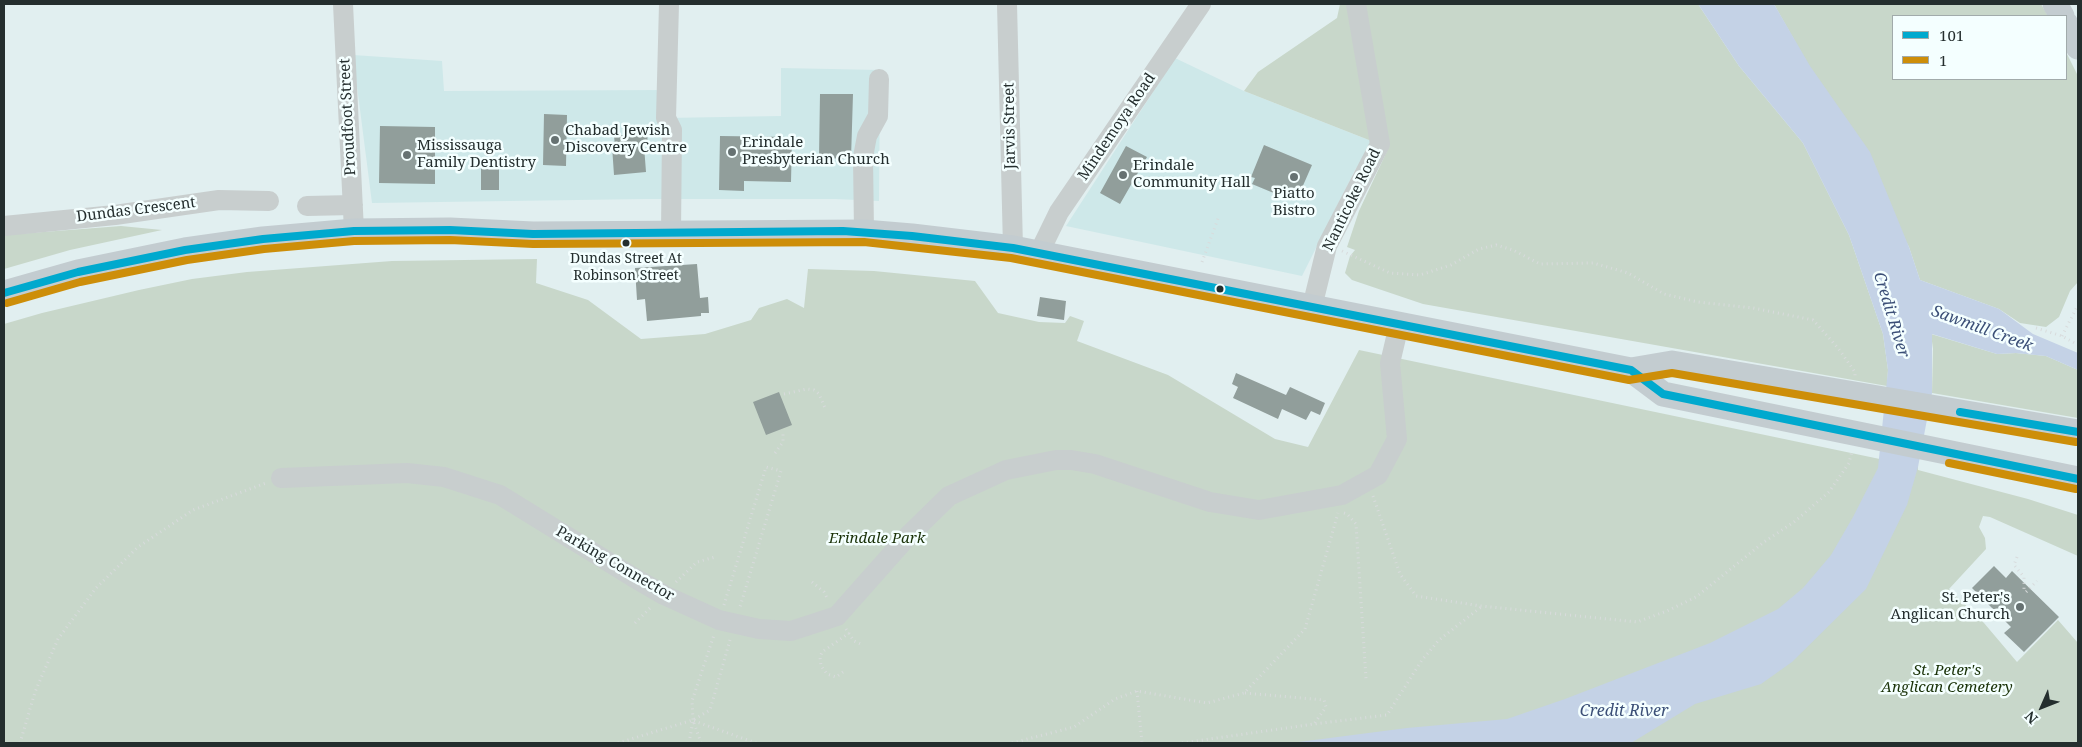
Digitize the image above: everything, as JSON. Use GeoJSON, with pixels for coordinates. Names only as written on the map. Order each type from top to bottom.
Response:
{"type":"FeatureCollection","features":[{"type":"Feature","properties":{"kind":"main road"},"geometry":{"type":"LineString","coordinates":[[2055,4],[2061,15]]}},
{"type":"Feature","properties":{"kind":"main road"},"geometry":{"type":"LineString","coordinates":[[2067,26],[2078,47]]}},
{"type":"Feature","properties":{"kind":"main road"},"geometry":{"type":"LineString","coordinates":[[4,293],[78,272],[185,250],[263,239],[354,231],[450,230],[532,234],[864,232],[1013,248],[1630,370],[1672,363],[2078,432]]}},
{"type":"Feature","properties":{"kind":"main road"},"geometry":{"type":"LineString","coordinates":[[1630,370],[1664,394],[2078,479]]}},
{"type":"Feature","properties":{"kind":"street","name":"Proudfoot Street"},"geometry":{"type":"LineString","coordinates":[[343,4],[354,231]]}},
{"type":"Feature","properties":{"kind":"street"},"geometry":{"type":"LineString","coordinates":[[669,4],[666,118],[672,130],[671,233]]}},
{"type":"Feature","properties":{"kind":"street","name":"Jarvis Street"},"geometry":{"type":"LineString","coordinates":[[1007,4],[1013,248]]}},
{"type":"Feature","properties":{"kind":"street","name":"Mindemoya Road"},"geometry":{"type":"LineString","coordinates":[[1039,253],[1060,212],[1201,4]]}},
{"type":"Feature","properties":{"kind":"street","name":"Nanticoke Road"},"geometry":{"type":"LineString","coordinates":[[1312,307],[1328,246],[1380,144],[1356,4]]}},
{"type":"Feature","properties":{"kind":"street"},"geometry":{"type":"LineString","coordinates":[[864,232],[862,156],[868,136],[878,116],[879,79]]}},
{"type":"Feature","properties":{"kind":"street","name":"Dundas Crescent"},"geometry":{"type":"LineString","coordinates":[[4,226],[115,215],[219,200],[269,200]]}},
{"type":"Feature","properties":{"kind":"street"},"geometry":{"type":"LineString","coordinates":[[307,206],[353,205]]}},
{"type":"Feature","properties":{"kind":"street"},"geometry":{"type":"LineString","coordinates":[[837,616],[908,536],[949,496],[1006,470],[1056,460],[1070,460],[1095,464],[1210,502],[1259,510],[1342,495],[1378,475],[1397,439],[1390,363],[1399,325]]}},
{"type":"Feature","properties":{"kind":"street","name":"Parking Connector"},"geometry":{"type":"LineString","coordinates":[[281,478],[407,473],[444,477],[500,495],[633,577],[664,594],[727,622],[792,631],[837,616]]}},
{"type":"Feature","properties":{"kind":"path"},"geometry":{"type":"LineString","coordinates":[[1202,262],[1219,216]]}},
{"type":"Feature","properties":{"kind":"path"},"geometry":{"type":"LineString","coordinates":[[2062,336],[2078,305]]}},
{"type":"Feature","properties":{"kind":"path"},"geometry":{"type":"LineString","coordinates":[[2036,328],[2062,336],[2078,345]]}},
{"type":"Feature","properties":{"kind":"path"},"geometry":{"type":"LineString","coordinates":[[784,394],[807,388],[814,390],[819,394],[825,408]]}},
{"type":"Feature","properties":{"kind":"path"},"geometry":{"type":"LineString","coordinates":[[775,453],[783,442],[783,432]]}},
{"type":"Feature","properties":{"kind":"path"},"geometry":{"type":"LineString","coordinates":[[618,743],[693,720],[710,710],[727,622],[766,466],[781,471],[727,622],[692,701],[693,720],[689,743]]}},
{"type":"Feature","properties":{"kind":"path"},"geometry":{"type":"LineString","coordinates":[[20,743],[35,692],[58,639],[96,588],[138,547],[193,510],[281,478]]}},
{"type":"Feature","properties":{"kind":"path"},"geometry":{"type":"LineString","coordinates":[[1368,481],[1400,574],[1416,596],[1481,606],[1637,622]]}},
{"type":"Feature","properties":{"kind":"path"},"geometry":{"type":"LineString","coordinates":[[1244,693],[1305,629],[1338,512],[1347,514],[1356,524],[1366,679]]}},
{"type":"Feature","properties":{"kind":"path"},"geometry":{"type":"LineString","coordinates":[[2017,557],[2014,565],[2018,574],[2025,580],[2024,586],[2028,593],[2037,581]]}},
{"type":"Feature","properties":{"kind":"path"},"geometry":{"type":"LineString","coordinates":[[812,582],[824,592],[854,641],[863,645]]}},
{"type":"Feature","properties":{"kind":"path"},"geometry":{"type":"LineString","coordinates":[[1182,743],[1314,724],[1387,716],[1422,660],[1440,640],[1481,606]]}},
{"type":"Feature","properties":{"kind":"path"},"geometry":{"type":"LineString","coordinates":[[843,672],[836,677],[827,674],[821,666],[820,657],[821,653],[849,633]]}},
{"type":"Feature","properties":{"kind":"path"},"geometry":{"type":"LineString","coordinates":[[1012,743],[1074,727],[1115,699],[1137,691],[1207,703],[1244,693],[1324,700],[1326,707],[1314,724]]}},
{"type":"Feature","properties":{"kind":"path"},"geometry":{"type":"LineString","coordinates":[[1137,691],[1142,743]]}},
{"type":"Feature","properties":{"kind":"path"},"geometry":{"type":"LineString","coordinates":[[693,720],[701,743]]}},
{"type":"Feature","properties":{"kind":"path"},"geometry":{"type":"LineString","coordinates":[[693,720],[756,743]]}},
{"type":"Feature","properties":{"kind":"shaded area"},"geometry":{"type":"Polygon","coordinates":[[[353,55],[442,61],[444,91],[665,90],[666,118],[781,116],[781,68],[880,70],[879,201],[835,199],[646,199],[372,203],[353,55]]]}},
{"type":"Feature","properties":{"kind":"shaded area"},"geometry":{"type":"Polygon","coordinates":[[[1175,58],[1244,91],[1374,142],[1355,170],[1302,276],[1066,226],[1175,58]]]}},
{"type":"Feature","properties":{"kind":"green space"},"geometry":{"type":"Polygon","coordinates":[[[1340,4],[1698,4],[1739,66],[1803,143],[1849,235],[1883,334],[1888,370],[1887,386],[1423,304],[1352,280],[1345,273],[1350,256],[1355,250],[1347,247],[1359,211],[1387,151],[1374,142],[1244,91],[1258,72],[1337,18],[1340,4]]]}},
{"type":"Feature","properties":{"kind":"green space"},"geometry":{"type":"Polygon","coordinates":[[[1774,4],[2041,4],[2047,15],[1892,15],[1892,80],[2067,80],[2067,54],[2078,76],[2078,282],[2070,291],[2059,317],[2046,327],[2020,323],[1999,309],[1920,280],[1909,247],[1774,4]]]}},
{"type":"Feature","properties":{"kind":"green space"},"geometry":{"type":"Polygon","coordinates":[[[121,226],[162,230],[70,250],[4,269],[4,235],[121,226]]]}},
{"type":"Feature","properties":{"kind":"green space","name":"Erindale Park"},"geometry":{"type":"Polygon","coordinates":[[[537,259],[536,283],[588,300],[641,339],[705,334],[751,320],[759,308],[787,299],[804,308],[808,269],[874,271],[975,281],[998,313],[1039,322],[1065,323],[1070,316],[1084,321],[1077,341],[1168,375],[1275,439],[1308,447],[1359,350],[1918,467],[1918,470],[2028,499],[2078,515],[2078,556],[1990,517],[1983,516],[1979,527],[1985,538],[1986,549],[1949,589],[1984,623],[2017,662],[2058,620],[2078,643],[2078,743],[4,743],[4,324],[139,290],[192,279],[247,272],[392,261],[537,259]]]}},
{"type":"Feature","properties":{"kind":"green space"},"geometry":{"type":"Polygon","coordinates":[[[1931,334],[1997,354],[2016,353],[2046,356],[2078,370],[2078,418],[1932,393],[1933,349],[1931,334]]]}},
{"type":"Feature","properties":{"kind":"water","name":"Credit River"},"geometry":{"type":"Polygon","coordinates":[[[1698,4],[1774,4],[1810,66],[1870,152],[1909,247],[1920,280],[1999,309],[2033,334],[2078,353],[2078,370],[2046,356],[2016,353],[1997,354],[1932,334],[1932,393],[1918,467],[1907,505],[1866,589],[1792,662],[1761,684],[1695,704],[1631,743],[1291,743],[1407,728],[1507,719],[1565,699],[1710,643],[1778,609],[1803,588],[1831,555],[1853,517],[1878,468],[1888,370],[1883,334],[1849,235],[1803,143],[1739,66],[1698,4]]]}},
{"type":"Feature","properties":{"kind":"building"},"geometry":{"type":"Polygon","coordinates":[[[820,94],[853,94],[851,159],[819,158],[820,94]]]}},
{"type":"Feature","properties":{"kind":"building","name":"Chabad Jewish Discovery Centre"},"geometry":{"type":"Polygon","coordinates":[[[544,114],[567,115],[566,166],[543,165],[544,114]]]}},
{"type":"Feature","properties":{"kind":"building","name":"Mississauga Family Dentistry"},"geometry":{"type":"Polygon","coordinates":[[[380,126],[435,127],[435,184],[379,183],[380,126]]]}},
{"type":"Feature","properties":{"kind":"building"},"geometry":{"type":"Polygon","coordinates":[[[647,133],[648,145],[644,146],[646,172],[614,175],[612,146],[615,146],[614,136],[647,133]]]}},
{"type":"Feature","properties":{"kind":"building"},"geometry":{"type":"Polygon","coordinates":[[[720,136],[792,137],[791,182],[744,181],[744,191],[719,190],[720,136]]]}},
{"type":"Feature","properties":{"kind":"building"},"geometry":{"type":"Polygon","coordinates":[[[1264,145],[1312,165],[1298,197],[1279,188],[1276,194],[1252,184],[1255,178],[1251,177],[1264,145]]]}},
{"type":"Feature","properties":{"kind":"building","name":"Erindale Community Hall"},"geometry":{"type":"Polygon","coordinates":[[[1126,146],[1147,157],[1120,204],[1100,193],[1126,146]]]}},
{"type":"Feature","properties":{"kind":"building"},"geometry":{"type":"Polygon","coordinates":[[[481,160],[499,160],[499,190],[481,190],[481,160]]]}},
{"type":"Feature","properties":{"kind":"building"},"geometry":{"type":"Polygon","coordinates":[[[697,264],[700,298],[708,297],[709,313],[701,313],[701,316],[647,321],[645,299],[637,300],[635,268],[697,264]]]}},
{"type":"Feature","properties":{"kind":"building"},"geometry":{"type":"Polygon","coordinates":[[[1040,297],[1066,301],[1064,320],[1037,316],[1040,297]]]}},
{"type":"Feature","properties":{"kind":"building"},"geometry":{"type":"Polygon","coordinates":[[[1236,373],[1286,395],[1290,387],[1325,403],[1320,415],[1311,411],[1306,420],[1282,409],[1278,419],[1233,398],[1238,387],[1232,384],[1236,373]]]}},
{"type":"Feature","properties":{"kind":"building"},"geometry":{"type":"Polygon","coordinates":[[[779,392],[792,425],[766,435],[753,402],[779,392]]]}},
{"type":"Feature","properties":{"kind":"building","name":"St. Peter's Anglican Church"},"geometry":{"type":"Polygon","coordinates":[[[1994,566],[2006,578],[2012,571],[2059,617],[2024,652],[2004,633],[2011,627],[1972,588],[1994,566]]]}},
{"type":"Feature","properties":{"kind":"transit line","name":"101"},"geometry":{"type":"LineString","coordinates":[[4,293],[78,272],[185,250],[263,239],[354,231],[450,230],[533,234],[843,231],[912,236],[1013,248],[1631,370],[1663,394],[2078,479]]}},
{"type":"Feature","properties":{"kind":"transit line","name":"1"},"geometry":{"type":"LineString","coordinates":[[7,303],[80,282],[187,260],[264,249],[354,241],[450,240],[533,244],[864,242],[1011,258],[1629,380],[1672,373],[2076,442]]}},
{"type":"Feature","properties":{"kind":"transit line","name":"101"},"geometry":{"type":"LineString","coordinates":[[1960,412],[2078,432]]}},
{"type":"Feature","properties":{"kind":"transit line","name":"1"},"geometry":{"type":"LineString","coordinates":[[1949,463],[2076,489]]}},
{"type":"Feature","properties":{"kind":"place","name":"Chabad Jewish Discovery Centre"},"geometry":{"type":"Point","coordinates":[555,140]}},
{"type":"Feature","properties":{"kind":"place","name":"Erindale Presbyterian Church"},"geometry":{"type":"Point","coordinates":[732,152]}},
{"type":"Feature","properties":{"kind":"place","name":"Mississauga Family Dentistry"},"geometry":{"type":"Point","coordinates":[407,155]}},
{"type":"Feature","properties":{"kind":"place","name":"Erindale Community Hall"},"geometry":{"type":"Point","coordinates":[1123,175]}},
{"type":"Feature","properties":{"kind":"place","name":"Piatto Bistro"},"geometry":{"type":"Point","coordinates":[1294,177]}},
{"type":"Feature","properties":{"kind":"place","name":"Dundas Street At Robinson Street"},"geometry":{"type":"Point","coordinates":[626,243]}},
{"type":"Feature","properties":{"kind":"place","name":"St. Peter's Anglican Church"},"geometry":{"type":"Point","coordinates":[2020,607]}},
{"type":"Feature","properties":{"kind":"water label","name":"Sawmill Creek"},"geometry":{"type":"Point","coordinates":[1982,329]}},
{"type":"Feature","properties":{"kind":"park label","name":"St. Peter's Anglican Cemetery"},"geometry":{"type":"Point","coordinates":[1947,680]}}]}
